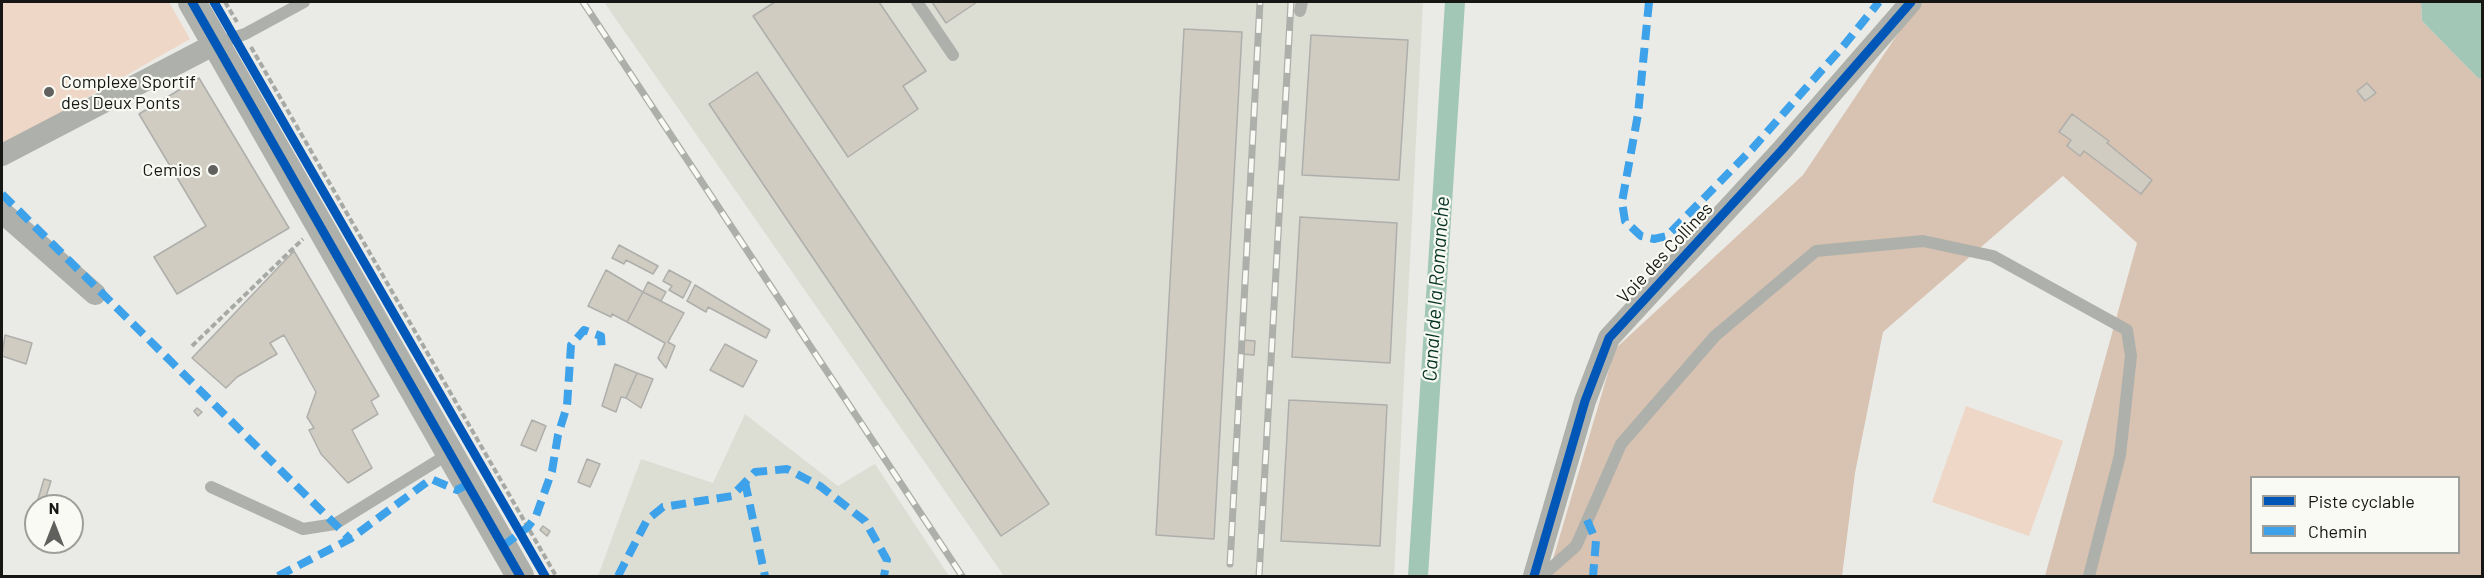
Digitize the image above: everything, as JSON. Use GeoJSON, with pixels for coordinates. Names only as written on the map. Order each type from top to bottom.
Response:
{"type":"FeatureCollection","features":[{"type":"Feature","properties":{"kind":"street"},"geometry":{"type":"LineString","coordinates":[[192,2],[232,38],[270,141],[520,576]]}},
{"type":"Feature","properties":{"kind":"street","name":"Voie des Collines"},"geometry":{"type":"LineString","coordinates":[[1534,576],[1585,401],[1609,338],[1782,150],[1911,2]]}},
{"type":"Feature","properties":{"kind":"street"},"geometry":{"type":"LineString","coordinates":[[2,155],[232,38]]}},
{"type":"Feature","properties":{"kind":"street"},"geometry":{"type":"LineString","coordinates":[[2,212],[95,294]]}},
{"type":"Feature","properties":{"kind":"lane"},"geometry":{"type":"LineString","coordinates":[[232,38],[304,2]]}},
{"type":"Feature","properties":{"kind":"lane"},"geometry":{"type":"LineString","coordinates":[[917,2],[952,55]]}},
{"type":"Feature","properties":{"kind":"lane"},"geometry":{"type":"LineString","coordinates":[[1542,576],[1576,546],[1621,444],[1715,336],[1816,250],[1923,241],[1993,256],[2127,330],[2131,356],[2120,455],[2089,576]]}},
{"type":"Feature","properties":{"kind":"lane"},"geometry":{"type":"LineString","coordinates":[[211,487],[303,529],[335,524],[450,453]]}},
{"type":"Feature","properties":{"kind":"path"},"geometry":{"type":"LineString","coordinates":[[214,2],[232,38],[545,576]]}},
{"type":"Feature","properties":{"kind":"path"},"geometry":{"type":"LineString","coordinates":[[225,2],[232,38],[556,576]]}},
{"type":"Feature","properties":{"kind":"path"},"geometry":{"type":"LineString","coordinates":[[192,346],[308,235]]}},
{"type":"Feature","properties":{"kind":"shaded area","name":"Complexe Sportif des Deux Ponts"},"geometry":{"type":"Polygon","coordinates":[[[2,2],[169,2],[190,39],[2,146],[2,2]]]}},
{"type":"Feature","properties":{"kind":"shaded area"},"geometry":{"type":"Polygon","coordinates":[[[604,2],[1423,2],[1394,576],[1004,576],[604,2]]]}},
{"type":"Feature","properties":{"kind":"shaded area"},"geometry":{"type":"Polygon","coordinates":[[[1919,2],[2421,2],[2422,21],[2478,78],[2482,79],[2482,576],[2045,576],[2137,243],[2063,176],[1883,332],[1855,473],[1842,576],[1548,576],[1615,349],[1803,175],[1919,2]]]}},
{"type":"Feature","properties":{"kind":"shaded area"},"geometry":{"type":"Polygon","coordinates":[[[2421,2],[2482,2],[2482,79],[2478,78],[2422,21],[2421,2]]]}},
{"type":"Feature","properties":{"kind":"shaded area"},"geometry":{"type":"Polygon","coordinates":[[[1966,406],[2063,441],[2029,536],[1932,502],[1966,406]]]}},
{"type":"Feature","properties":{"kind":"shaded area"},"geometry":{"type":"Polygon","coordinates":[[[745,414],[838,486],[875,464],[949,576],[598,576],[641,459],[713,483],[745,414]]]}},
{"type":"Feature","properties":{"kind":"building"},"geometry":{"type":"Polygon","coordinates":[[[775,2],[879,2],[926,71],[903,86],[918,109],[848,157],[753,16],[775,2]]]}},
{"type":"Feature","properties":{"kind":"building"},"geometry":{"type":"Polygon","coordinates":[[[932,2],[977,2],[946,23],[932,2]]]}},
{"type":"Feature","properties":{"kind":"building"},"geometry":{"type":"Polygon","coordinates":[[[1184,29],[1242,32],[1214,539],[1156,535],[1184,29]]]}},
{"type":"Feature","properties":{"kind":"building"},"geometry":{"type":"Polygon","coordinates":[[[1311,35],[1408,40],[1399,180],[1302,175],[1311,35]]]}},
{"type":"Feature","properties":{"kind":"building"},"geometry":{"type":"Polygon","coordinates":[[[757,72],[1049,504],[1001,536],[709,104],[757,72]]]}},
{"type":"Feature","properties":{"kind":"building","name":"Cemios"},"geometry":{"type":"Polygon","coordinates":[[[199,78],[289,228],[177,294],[154,257],[206,226],[139,114],[199,78]]]}},
{"type":"Feature","properties":{"kind":"building"},"geometry":{"type":"Polygon","coordinates":[[[2367,83],[2376,93],[2365,101],[2357,91],[2367,83]]]}},
{"type":"Feature","properties":{"kind":"building"},"geometry":{"type":"Polygon","coordinates":[[[2072,114],[2109,141],[2107,143],[2152,180],[2141,194],[2084,151],[2080,156],[2067,146],[2071,140],[2059,132],[2072,114]]]}},
{"type":"Feature","properties":{"kind":"building"},"geometry":{"type":"Polygon","coordinates":[[[1300,217],[1397,223],[1390,363],[1292,357],[1300,217]]]}},
{"type":"Feature","properties":{"kind":"building"},"geometry":{"type":"Polygon","coordinates":[[[619,245],[658,266],[653,274],[626,260],[624,264],[612,258],[619,245]]]}},
{"type":"Feature","properties":{"kind":"building"},"geometry":{"type":"Polygon","coordinates":[[[294,251],[379,396],[371,401],[378,414],[352,430],[372,468],[348,483],[321,454],[309,430],[314,428],[307,417],[316,392],[284,335],[270,343],[277,354],[237,377],[226,388],[192,358],[294,251]]]}},
{"type":"Feature","properties":{"kind":"building"},"geometry":{"type":"Polygon","coordinates":[[[606,270],[643,292],[627,322],[588,306],[606,270]]]}},
{"type":"Feature","properties":{"kind":"building"},"geometry":{"type":"Polygon","coordinates":[[[669,270],[691,282],[683,298],[669,290],[672,286],[663,281],[669,270]]]}},
{"type":"Feature","properties":{"kind":"building"},"geometry":{"type":"Polygon","coordinates":[[[648,282],[666,292],[661,301],[643,292],[648,282]]]}},
{"type":"Feature","properties":{"kind":"building"},"geometry":{"type":"Polygon","coordinates":[[[695,285],[770,330],[766,338],[708,307],[706,312],[687,301],[695,285]]]}},
{"type":"Feature","properties":{"kind":"building"},"geometry":{"type":"Polygon","coordinates":[[[643,292],[684,313],[668,342],[675,346],[666,368],[658,358],[665,343],[627,322],[643,292]]]}},
{"type":"Feature","properties":{"kind":"building"},"geometry":{"type":"Polygon","coordinates":[[[5,335],[32,343],[26,364],[2,356],[5,335]]]}},
{"type":"Feature","properties":{"kind":"building"},"geometry":{"type":"Polygon","coordinates":[[[1243,340],[1255,341],[1254,355],[1242,354],[1243,340]]]}},
{"type":"Feature","properties":{"kind":"building"},"geometry":{"type":"Polygon","coordinates":[[[725,344],[757,361],[743,387],[710,370],[725,344]]]}},
{"type":"Feature","properties":{"kind":"building"},"geometry":{"type":"Polygon","coordinates":[[[615,364],[637,373],[626,398],[621,397],[616,412],[602,406],[615,364]]]}},
{"type":"Feature","properties":{"kind":"building"},"geometry":{"type":"Polygon","coordinates":[[[637,373],[653,379],[641,408],[626,398],[637,373]]]}},
{"type":"Feature","properties":{"kind":"building"},"geometry":{"type":"Polygon","coordinates":[[[1289,400],[1387,405],[1380,546],[1281,541],[1289,400]]]}},
{"type":"Feature","properties":{"kind":"building"},"geometry":{"type":"Polygon","coordinates":[[[197,408],[202,412],[198,416],[194,411],[197,408]]]}},
{"type":"Feature","properties":{"kind":"building"},"geometry":{"type":"Polygon","coordinates":[[[532,420],[546,426],[536,451],[521,445],[532,420]]]}},
{"type":"Feature","properties":{"kind":"building"},"geometry":{"type":"Polygon","coordinates":[[[587,459],[600,464],[590,487],[578,482],[587,459]]]}},
{"type":"Feature","properties":{"kind":"building"},"geometry":{"type":"Polygon","coordinates":[[[44,479],[51,481],[47,494],[40,494],[44,479]]]}},
{"type":"Feature","properties":{"kind":"building"},"geometry":{"type":"Polygon","coordinates":[[[543,526],[550,531],[547,536],[540,530],[543,526]]]}},
{"type":"Feature","properties":{"kind":"waterway","name":"Canal de la Romanche"},"geometry":{"type":"LineString","coordinates":[[1418,576],[1455,2]]}},
{"type":"Feature","properties":{"kind":"railway"},"geometry":{"type":"LineString","coordinates":[[583,2],[962,576]]}},
{"type":"Feature","properties":{"kind":"railway"},"geometry":{"type":"LineString","coordinates":[[1230,564],[1260,2]]}},
{"type":"Feature","properties":{"kind":"railway"},"geometry":{"type":"LineString","coordinates":[[1259,576],[1291,2]]}},
{"type":"Feature","properties":{"kind":"marked path"},"geometry":{"type":"LineString","coordinates":[[1649,2],[1638,114],[1622,202],[1625,221],[1641,236],[1654,239],[1667,236],[1752,149],[1879,2]]}},
{"type":"Feature","properties":{"kind":"marked path"},"geometry":{"type":"LineString","coordinates":[[2,194],[350,539]]}},
{"type":"Feature","properties":{"kind":"marked path"},"geometry":{"type":"LineString","coordinates":[[503,546],[528,527],[536,516],[552,471],[558,435],[567,406],[571,345],[584,330],[601,336],[602,353]]}},
{"type":"Feature","properties":{"kind":"marked path"},"geometry":{"type":"LineString","coordinates":[[618,576],[647,520],[663,507],[732,496],[755,472],[787,469],[820,486],[865,521],[887,560],[884,576]]}},
{"type":"Feature","properties":{"kind":"marked path"},"geometry":{"type":"LineString","coordinates":[[278,576],[350,539],[431,479],[457,490],[468,484]]}},
{"type":"Feature","properties":{"kind":"marked path"},"geometry":{"type":"LineString","coordinates":[[745,482],[765,576]]}},
{"type":"Feature","properties":{"kind":"marked path"},"geometry":{"type":"LineString","coordinates":[[1587,520],[1596,541],[1593,576]]}},
{"type":"Feature","properties":{"kind":"cycle path"},"geometry":{"type":"LineString","coordinates":[[192,2],[520,576]]}},
{"type":"Feature","properties":{"kind":"cycle path"},"geometry":{"type":"LineString","coordinates":[[214,2],[545,576]]}},
{"type":"Feature","properties":{"kind":"cycle path"},"geometry":{"type":"LineString","coordinates":[[1534,576],[1585,401],[1609,338],[1782,150],[1911,2]]}},
{"type":"Feature","properties":{"kind":"place","name":"Complexe Sportif des Deux Ponts"},"geometry":{"type":"Point","coordinates":[49,92]}},
{"type":"Feature","properties":{"kind":"place","name":"Cemios"},"geometry":{"type":"Point","coordinates":[213,170]}}]}
